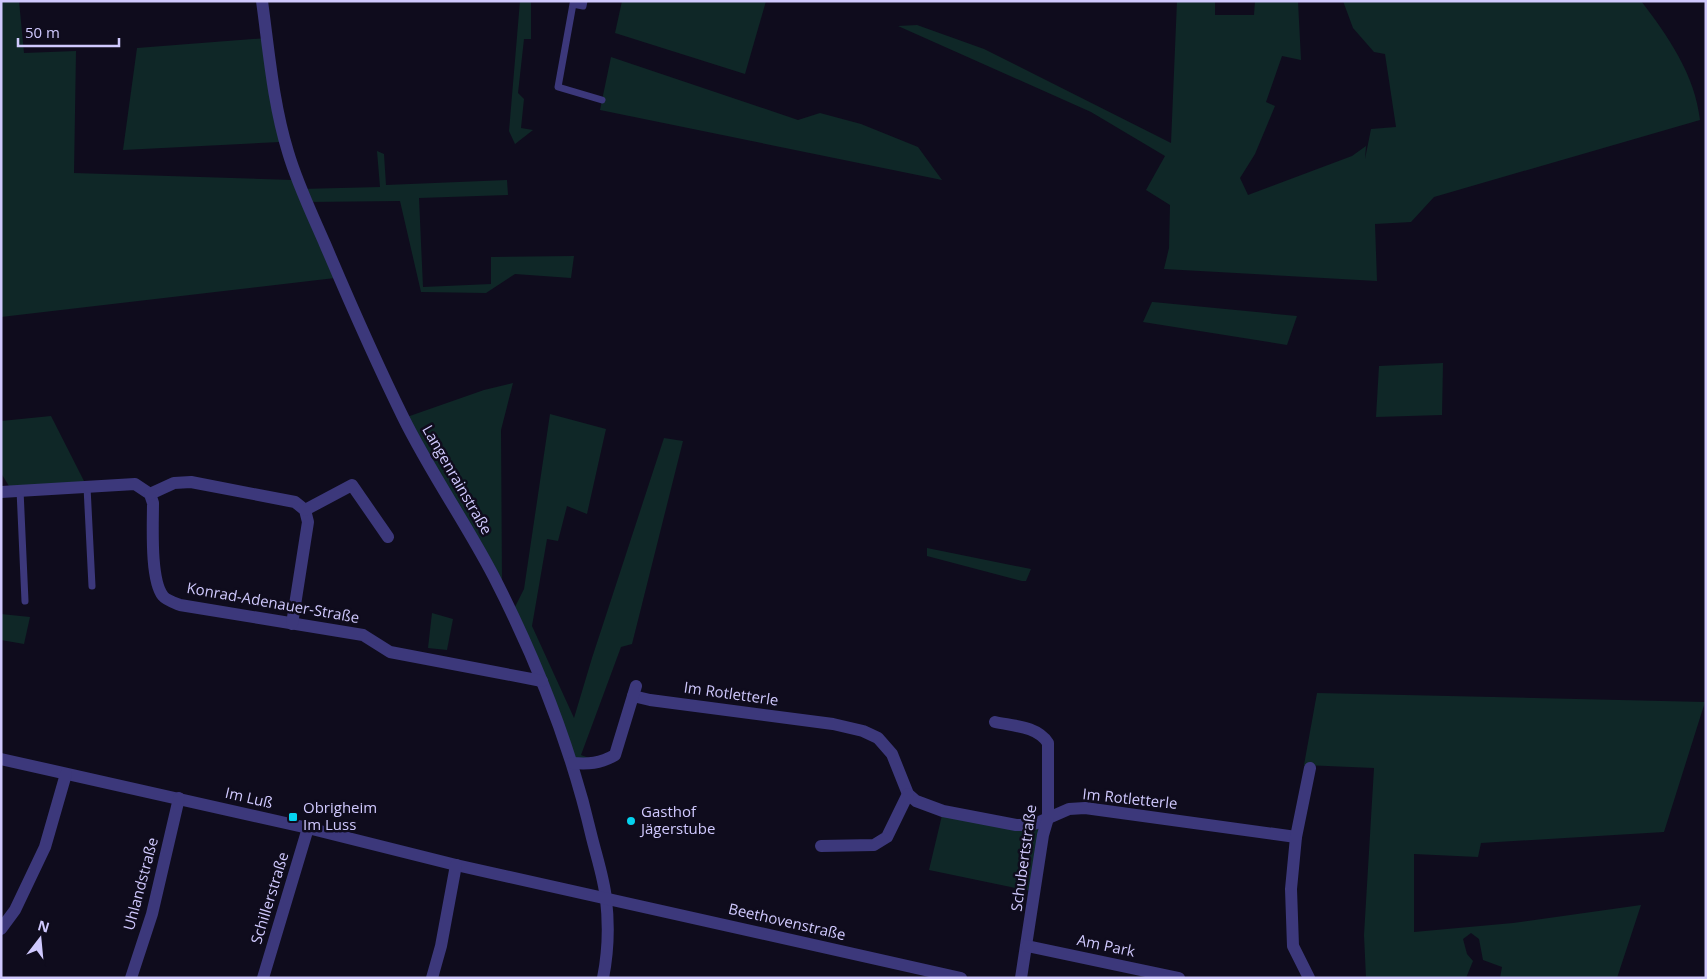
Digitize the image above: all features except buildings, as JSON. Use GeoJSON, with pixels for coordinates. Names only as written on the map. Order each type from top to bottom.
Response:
{"type":"FeatureCollection","features":[{"type":"Feature","properties":{"kind":"street","name":"Langenrainstraße"},"geometry":{"type":"LineString","coordinates":[[262,1],[279,119],[301,189],[343,287],[404,418],[493,575],[512,613],[542,681],[572,762],[585,807],[606,898],[607,958],[603,978]]}},
{"type":"Feature","properties":{"kind":"street"},"geometry":{"type":"LineString","coordinates":[[1,492],[135,484],[150,494],[174,483],[191,482],[295,502],[304,510],[308,522],[292,624]]}},
{"type":"Feature","properties":{"kind":"street"},"geometry":{"type":"LineString","coordinates":[[304,510],[352,485],[388,537]]}},
{"type":"Feature","properties":{"kind":"street","name":"Konrad-Adenauer-Straße"},"geometry":{"type":"LineString","coordinates":[[150,494],[154,561],[157,584],[163,597],[180,605],[364,635],[394,653],[542,681]]}},
{"type":"Feature","properties":{"kind":"street","name":"Im Rotletterle"},"geometry":{"type":"LineString","coordinates":[[572,762],[590,764],[601,762],[615,755],[635,691],[650,700],[833,724],[863,731],[878,738],[892,754],[908,794],[927,807],[982,819],[1027,825],[1069,810],[1086,808],[1296,837]]}},
{"type":"Feature","properties":{"kind":"street","name":"Schubertstraße"},"geometry":{"type":"LineString","coordinates":[[995,722],[1034,730],[1043,735],[1048,743],[1048,818],[1043,835],[1021,978]]}},
{"type":"Feature","properties":{"kind":"street","name":"Im Luß"},"geometry":{"type":"LineString","coordinates":[[1,759],[179,798],[456,865],[606,898]]}},
{"type":"Feature","properties":{"kind":"street"},"geometry":{"type":"LineString","coordinates":[[1309,978],[1293,946],[1291,889],[1296,837],[1310,768]]}},
{"type":"Feature","properties":{"kind":"street"},"geometry":{"type":"LineString","coordinates":[[1,929],[15,910],[45,847],[66,774]]}},
{"type":"Feature","properties":{"kind":"street"},"geometry":{"type":"LineString","coordinates":[[822,846],[874,845],[887,837],[908,794]]}},
{"type":"Feature","properties":{"kind":"street","name":"Uhlandstraße"},"geometry":{"type":"LineString","coordinates":[[131,978],[152,914],[179,798]]}},
{"type":"Feature","properties":{"kind":"street","name":"Schillerstraße"},"geometry":{"type":"LineString","coordinates":[[263,978],[308,828]]}},
{"type":"Feature","properties":{"kind":"street"},"geometry":{"type":"LineString","coordinates":[[432,978],[441,946],[456,865]]}},
{"type":"Feature","properties":{"kind":"street","name":"Beethovenstraße"},"geometry":{"type":"LineString","coordinates":[[606,898],[961,978]]}},
{"type":"Feature","properties":{"kind":"street","name":"Am Park"},"geometry":{"type":"LineString","coordinates":[[1027,946],[1179,978]]}},
{"type":"Feature","properties":{"kind":"lane"},"geometry":{"type":"LineString","coordinates":[[584,1],[583,6],[573,4],[558,87],[602,100]]}},
{"type":"Feature","properties":{"kind":"lane"},"geometry":{"type":"LineString","coordinates":[[87,487],[92,586]]}},
{"type":"Feature","properties":{"kind":"lane"},"geometry":{"type":"LineString","coordinates":[[20,490],[25,601]]}},
{"type":"Feature","properties":{"kind":"green space"},"geometry":{"type":"Polygon","coordinates":[[[1,1],[19,1],[24,53],[76,51],[74,173],[293,180],[335,278],[1,317],[1,1]]]}},
{"type":"Feature","properties":{"kind":"green space"},"geometry":{"type":"Polygon","coordinates":[[[520,1],[531,1],[531,39],[524,39],[518,93],[524,99],[521,128],[533,130],[515,144],[509,131],[520,1]]]}},
{"type":"Feature","properties":{"kind":"green space"},"geometry":{"type":"Polygon","coordinates":[[[622,1],[766,1],[745,74],[615,33],[622,1]]]}},
{"type":"Feature","properties":{"kind":"green space"},"geometry":{"type":"Polygon","coordinates":[[[1177,1],[1215,1],[1215,15],[1254,15],[1255,1],[1298,1],[1301,60],[1282,56],[1266,102],[1275,106],[1255,154],[1240,178],[1248,195],[1352,156],[1366,146],[1365,159],[1371,129],[1396,127],[1385,54],[1374,52],[1353,28],[1343,1],[1641,1],[1679,57],[1692,87],[1700,120],[1434,197],[1411,222],[1375,224],[1377,281],[1164,269],[1169,248],[1170,205],[1146,190],[1165,156],[1091,112],[898,26],[917,25],[984,49],[1171,143],[1177,1]]]}},
{"type":"Feature","properties":{"kind":"green space"},"geometry":{"type":"Polygon","coordinates":[[[267,38],[280,142],[123,150],[137,48],[267,38]]]}},
{"type":"Feature","properties":{"kind":"green space"},"geometry":{"type":"Polygon","coordinates":[[[611,57],[798,120],[820,113],[861,124],[918,147],[942,180],[600,110],[611,57]]]}},
{"type":"Feature","properties":{"kind":"green space"},"geometry":{"type":"Polygon","coordinates":[[[377,151],[384,154],[386,185],[507,180],[508,195],[419,198],[423,287],[491,284],[491,257],[574,256],[571,278],[515,274],[486,293],[421,292],[400,201],[307,202],[301,189],[380,187],[377,151]]]}},
{"type":"Feature","properties":{"kind":"green space"},"geometry":{"type":"Polygon","coordinates":[[[1152,302],[1297,316],[1287,345],[1143,322],[1152,302]]]}},
{"type":"Feature","properties":{"kind":"green space"},"geometry":{"type":"Polygon","coordinates":[[[1443,363],[1442,415],[1376,417],[1379,366],[1443,363]]]}},
{"type":"Feature","properties":{"kind":"green space"},"geometry":{"type":"Polygon","coordinates":[[[513,383],[501,430],[502,583],[404,418],[484,390],[513,383]]]}},
{"type":"Feature","properties":{"kind":"green space"},"geometry":{"type":"Polygon","coordinates":[[[550,414],[606,429],[587,514],[567,506],[558,541],[547,539],[532,626],[574,718],[664,438],[683,441],[632,644],[621,647],[581,755],[596,758],[611,753],[636,686],[615,755],[594,763],[572,763],[542,681],[512,613],[524,589],[550,414]]]}},
{"type":"Feature","properties":{"kind":"green space"},"geometry":{"type":"Polygon","coordinates":[[[51,416],[87,487],[12,491],[1,473],[1,421],[51,416]]]}},
{"type":"Feature","properties":{"kind":"green space"},"geometry":{"type":"Polygon","coordinates":[[[927,548],[1031,569],[1026,581],[1022,581],[927,556],[927,548]]]}},
{"type":"Feature","properties":{"kind":"green space"},"geometry":{"type":"Polygon","coordinates":[[[432,613],[453,619],[447,650],[428,648],[432,613]]]}},
{"type":"Feature","properties":{"kind":"green space"},"geometry":{"type":"Polygon","coordinates":[[[1,614],[30,617],[24,644],[1,640],[1,614]]]}},
{"type":"Feature","properties":{"kind":"green space"},"geometry":{"type":"Polygon","coordinates":[[[1317,693],[1705,702],[1664,832],[1481,843],[1478,857],[1414,854],[1414,932],[1513,923],[1641,905],[1617,978],[1500,978],[1502,967],[1483,960],[1479,939],[1471,933],[1463,939],[1467,954],[1473,961],[1466,978],[1366,978],[1364,935],[1374,768],[1304,765],[1317,693]]]}},
{"type":"Feature","properties":{"kind":"green space"},"geometry":{"type":"Polygon","coordinates":[[[943,811],[1016,825],[1048,818],[1035,892],[929,870],[943,811]]]}},
{"type":"Feature","properties":{"kind":"place","name":"Obrigheim Im Luss"},"geometry":{"type":"Point","coordinates":[293,817]}},
{"type":"Feature","properties":{"kind":"place","name":"Gasthof Jägerstube"},"geometry":{"type":"Point","coordinates":[631,821]}}]}
